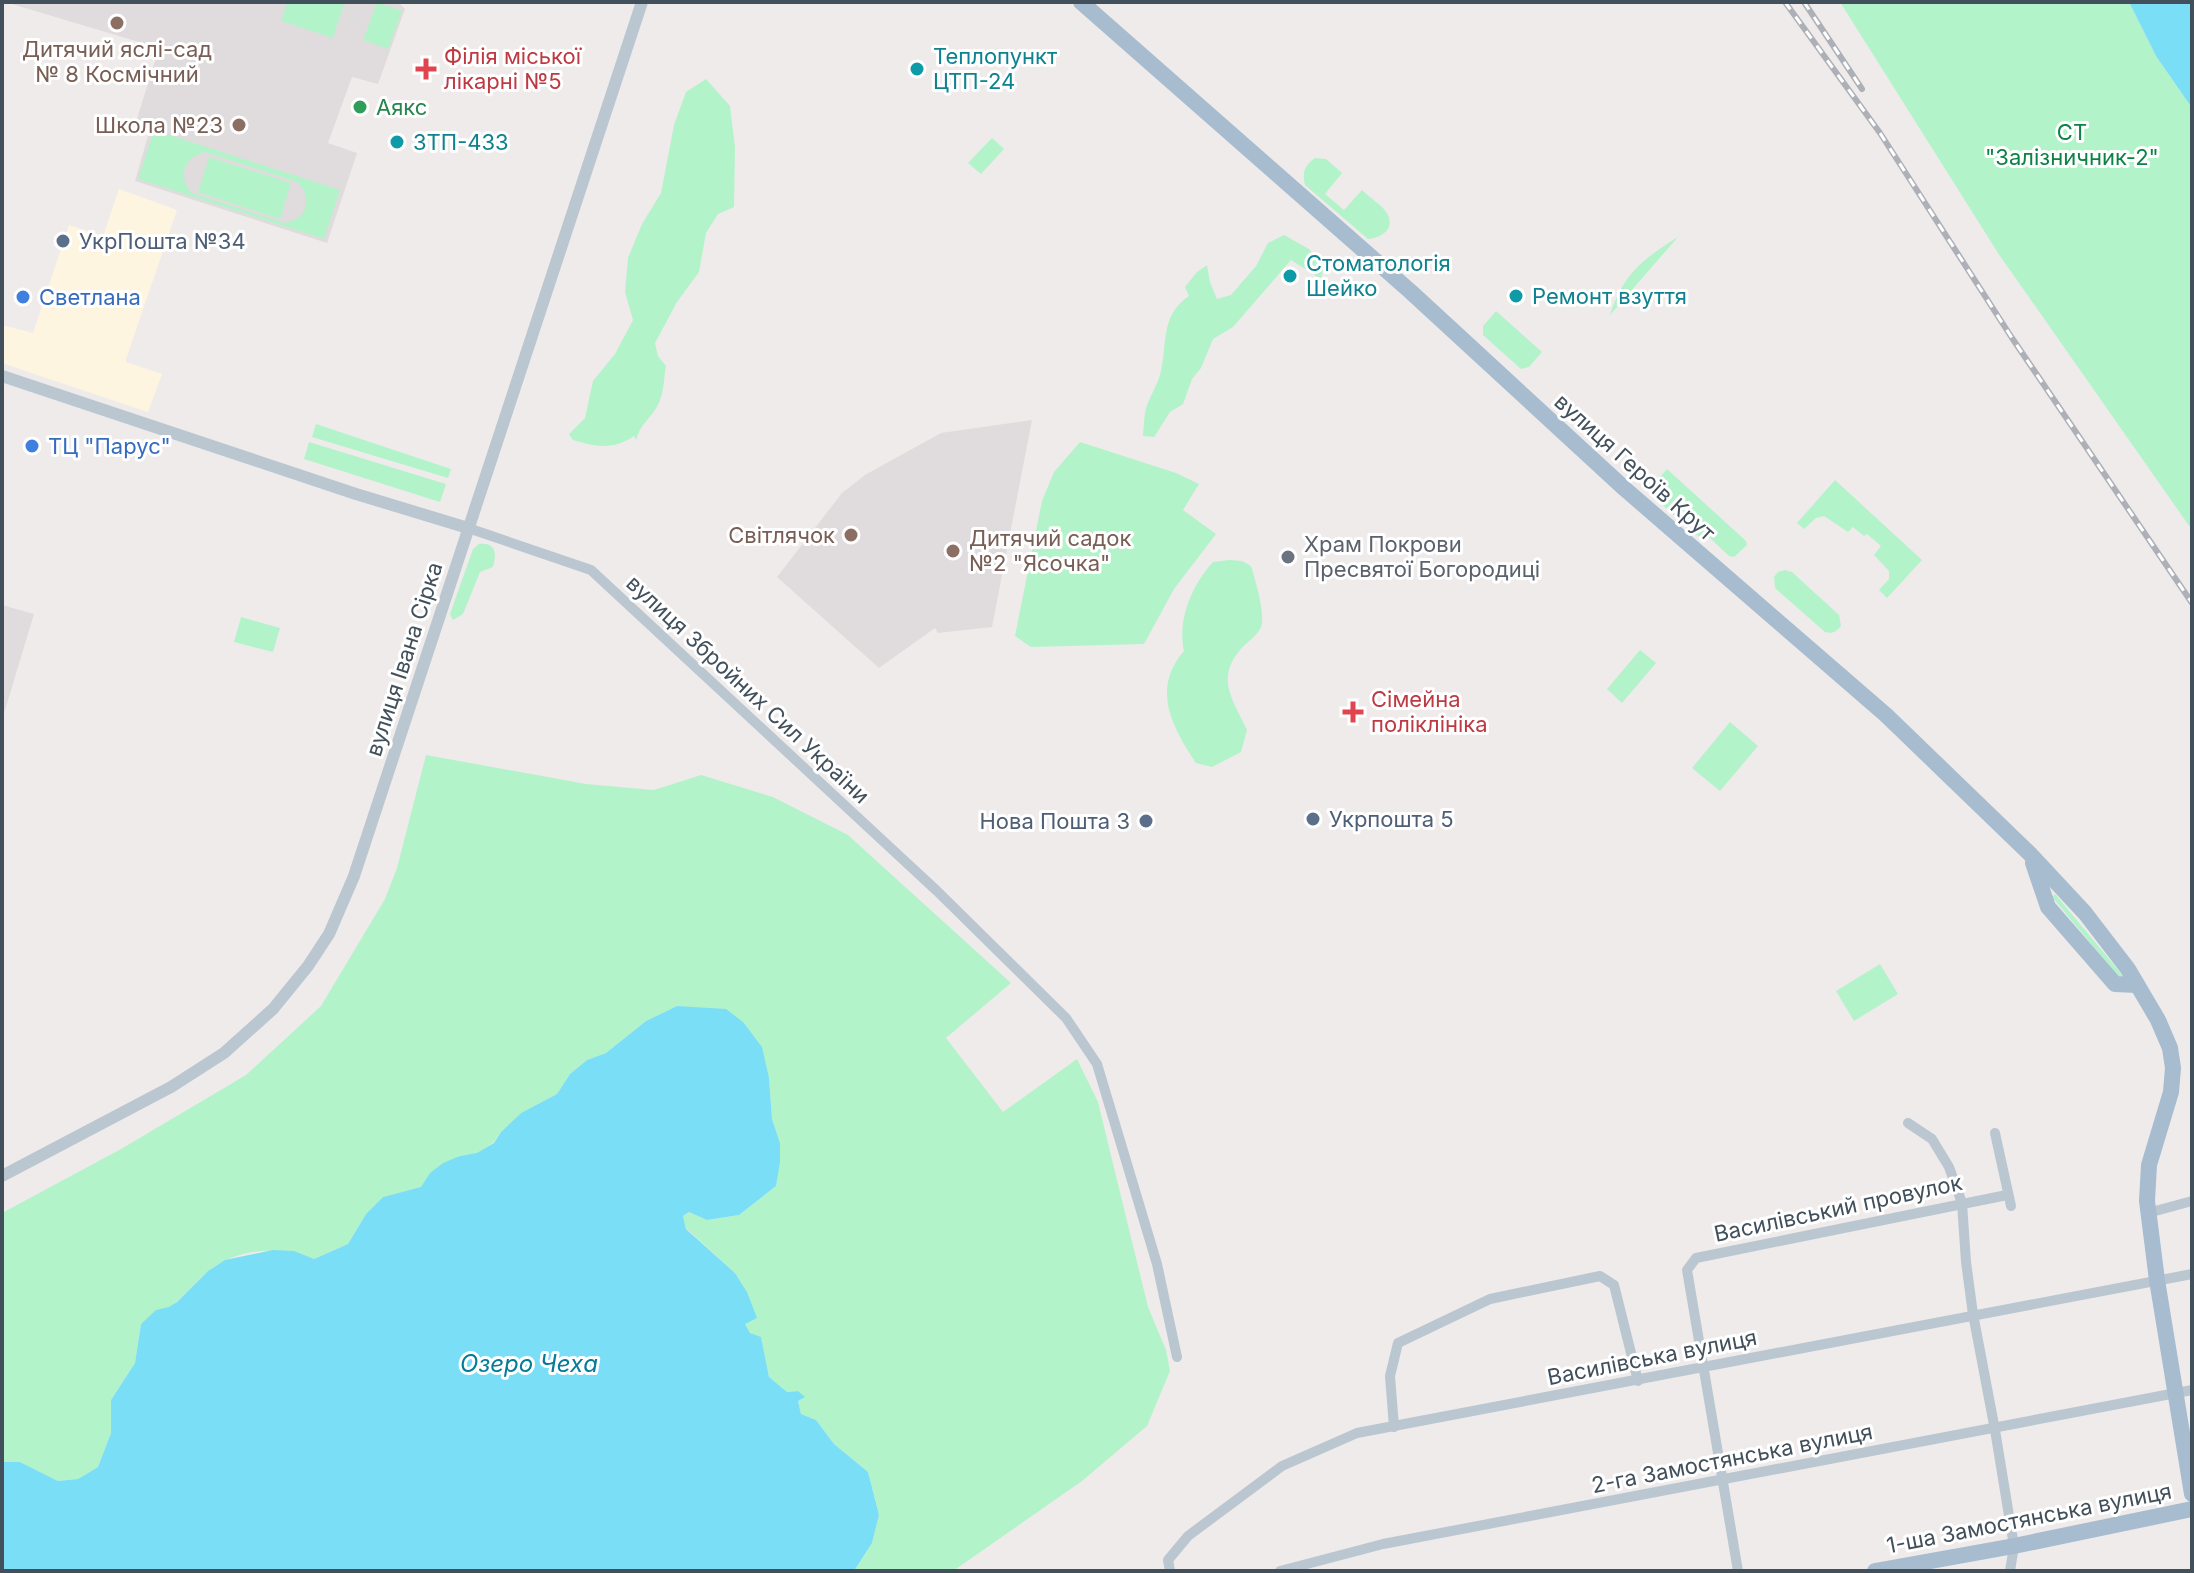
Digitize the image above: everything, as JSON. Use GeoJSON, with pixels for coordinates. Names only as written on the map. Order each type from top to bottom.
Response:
{"type":"FeatureCollection","features":[{"type":"Feature","properties":{"kind":"main road","name":"вулиця Героїв Крут"},"geometry":{"type":"LineString","coordinates":[[1081,2],[1401,283],[1625,489],[1886,715],[2030,854],[2085,913],[2128,969],[2158,1020],[2170,1048],[2173,1068],[2171,1092],[2149,1165],[2148,1213],[2157,1280],[2184,1392],[2192,1494]]}},
{"type":"Feature","properties":{"kind":"main road"},"geometry":{"type":"LineString","coordinates":[[2030,854],[2048,907],[2115,984],[2137,985]]}},
{"type":"Feature","properties":{"kind":"main road","name":"1-ша Замостянська вулиця"},"geometry":{"type":"LineString","coordinates":[[1875,1571],[2192,1509]]}},
{"type":"Feature","properties":{"kind":"street","name":"вулиця Івана Сірка"},"geometry":{"type":"LineString","coordinates":[[2,1176],[171,1087],[224,1053],[273,1009],[329,934],[354,876],[642,2]]}},
{"type":"Feature","properties":{"kind":"street","name":"вулиця Збройних Сил України"},"geometry":{"type":"LineString","coordinates":[[2,376],[591,570],[937,891],[1066,1018],[1097,1064],[1157,1264],[1177,1357]]}},
{"type":"Feature","properties":{"kind":"street"},"geometry":{"type":"LineString","coordinates":[[1908,1123],[1932,1139],[1949,1167],[1962,1203],[1973,1314],[2014,1546],[2010,1571]]}},
{"type":"Feature","properties":{"kind":"street","name":"Василівський провулок"},"geometry":{"type":"LineString","coordinates":[[1738,1571],[1687,1270],[1696,1258],[1962,1203],[2009,1200],[1995,1133]]}},
{"type":"Feature","properties":{"kind":"street"},"geometry":{"type":"LineString","coordinates":[[2148,1213],[2192,1201]]}},
{"type":"Feature","properties":{"kind":"street","name":"Василівська вулиця"},"geometry":{"type":"LineString","coordinates":[[1170,1571],[1168,1560],[1188,1536],[1282,1466],[1357,1433],[2192,1274]]}},
{"type":"Feature","properties":{"kind":"street"},"geometry":{"type":"LineString","coordinates":[[1394,1427],[1390,1376],[1398,1343],[1490,1299],[1600,1276],[1614,1285],[1638,1381]]}},
{"type":"Feature","properties":{"kind":"street","name":"2-га Замостянська вулиця"},"geometry":{"type":"LineString","coordinates":[[1280,1571],[1383,1544],[2184,1392]]}},
{"type":"Feature","properties":{"kind":"shaded area","name":"Школа №23"},"geometry":{"type":"Polygon","coordinates":[[[5,2],[398,2],[405,9],[378,84],[352,77],[328,143],[357,153],[327,243],[135,181],[150,129],[136,122],[159,48],[5,2]]]}},
{"type":"Feature","properties":{"kind":"shaded area"},"geometry":{"type":"Polygon","coordinates":[[[119,189],[177,210],[126,359],[126,362],[162,374],[148,412],[2,363],[2,325],[33,333],[69,225],[103,236],[119,189]]]}},
{"type":"Feature","properties":{"kind":"shaded area"},"geometry":{"type":"Polygon","coordinates":[[[1032,420],[992,627],[938,633],[935,628],[879,668],[777,577],[842,493],[865,475],[941,433],[1032,420]]]}},
{"type":"Feature","properties":{"kind":"shaded area"},"geometry":{"type":"Polygon","coordinates":[[[2,605],[34,614],[2,720],[2,605]]]}},
{"type":"Feature","properties":{"kind":"green space"},"geometry":{"type":"Polygon","coordinates":[[[287,2],[344,4],[333,38],[281,21],[287,2]]]}},
{"type":"Feature","properties":{"kind":"green space"},"geometry":{"type":"Polygon","coordinates":[[[377,2],[402,11],[388,49],[363,40],[377,2]]]}},
{"type":"Feature","properties":{"kind":"green space","name":"СТ \"Залізничник-2\""},"geometry":{"type":"Polygon","coordinates":[[[1840,2],[2129,2],[2156,56],[2192,108],[2192,530],[1998,253],[1840,2]]]}},
{"type":"Feature","properties":{"kind":"green space"},"geometry":{"type":"Polygon","coordinates":[[[706,79],[730,106],[735,147],[734,207],[718,214],[706,233],[699,272],[677,302],[655,343],[658,356],[666,366],[662,392],[636,440],[634,436],[619,444],[605,446],[573,440],[569,434],[585,418],[593,381],[615,354],[633,320],[625,292],[628,258],[642,224],[661,193],[674,125],[686,92],[706,79]]]}},
{"type":"Feature","properties":{"kind":"green space"},"geometry":{"type":"Polygon","coordinates":[[[154,130],[340,190],[324,239],[138,179],[154,130]],[[205,152],[192,158],[184,174],[192,193],[284,223],[298,218],[306,207],[305,195],[297,182],[205,152]]]}},
{"type":"Feature","properties":{"kind":"green space"},"geometry":{"type":"Polygon","coordinates":[[[992,138],[1004,149],[981,174],[968,163],[992,138]]]}},
{"type":"Feature","properties":{"kind":"green space"},"geometry":{"type":"Polygon","coordinates":[[[209,157],[291,183],[280,219],[198,192],[209,157]]]}},
{"type":"Feature","properties":{"kind":"green space"},"geometry":{"type":"Polygon","coordinates":[[[1315,158],[1326,159],[1342,173],[1325,194],[1344,210],[1362,190],[1387,213],[1390,224],[1386,232],[1368,239],[1305,185],[1305,170],[1315,158]]]}},
{"type":"Feature","properties":{"kind":"green space"},"geometry":{"type":"Polygon","coordinates":[[[1284,235],[1309,249],[1324,266],[1321,279],[1291,260],[1233,327],[1213,339],[1183,404],[1170,412],[1154,437],[1143,436],[1146,408],[1160,375],[1169,322],[1179,304],[1189,296],[1185,287],[1207,265],[1217,299],[1231,295],[1256,266],[1268,243],[1284,235]]]}},
{"type":"Feature","properties":{"kind":"green space"},"geometry":{"type":"Polygon","coordinates":[[[1678,237],[1610,315],[1628,278],[1655,252],[1678,237]]]}},
{"type":"Feature","properties":{"kind":"green space"},"geometry":{"type":"Polygon","coordinates":[[[1496,311],[1542,352],[1529,367],[1521,369],[1483,335],[1483,326],[1496,311]]]}},
{"type":"Feature","properties":{"kind":"green space"},"geometry":{"type":"Polygon","coordinates":[[[316,424],[451,469],[448,478],[312,437],[316,424]]]}},
{"type":"Feature","properties":{"kind":"green space"},"geometry":{"type":"Polygon","coordinates":[[[309,442],[446,484],[440,502],[304,459],[309,442]]]}},
{"type":"Feature","properties":{"kind":"green space"},"geometry":{"type":"Polygon","coordinates":[[[1080,442],[1176,473],[1199,484],[1183,510],[1216,534],[1174,589],[1144,644],[1031,647],[1015,636],[1042,501],[1054,472],[1080,442]]]}},
{"type":"Feature","properties":{"kind":"green space"},"geometry":{"type":"Polygon","coordinates":[[[1667,469],[1746,541],[1747,545],[1734,557],[1710,538],[1698,536],[1650,494],[1650,488],[1667,469]]]}},
{"type":"Feature","properties":{"kind":"green space"},"geometry":{"type":"Polygon","coordinates":[[[1835,480],[1922,560],[1887,598],[1879,590],[1889,579],[1889,571],[1874,555],[1881,546],[1867,534],[1864,536],[1853,527],[1848,532],[1824,516],[1816,518],[1804,529],[1797,523],[1835,480]]]}},
{"type":"Feature","properties":{"kind":"green space"},"geometry":{"type":"Polygon","coordinates":[[[479,544],[489,545],[494,550],[493,567],[480,572],[463,614],[453,620],[450,614],[473,549],[479,544]]]}},
{"type":"Feature","properties":{"kind":"green space"},"geometry":{"type":"Polygon","coordinates":[[[1242,561],[1251,566],[1262,621],[1259,630],[1240,650],[1229,671],[1232,700],[1247,730],[1241,752],[1212,767],[1196,763],[1187,749],[1173,722],[1167,694],[1174,665],[1184,651],[1183,627],[1193,592],[1213,562],[1242,561]]]}},
{"type":"Feature","properties":{"kind":"green space"},"geometry":{"type":"Polygon","coordinates":[[[1785,570],[1792,572],[1839,615],[1841,626],[1838,630],[1825,632],[1775,588],[1774,577],[1785,570]]]}},
{"type":"Feature","properties":{"kind":"green space"},"geometry":{"type":"Polygon","coordinates":[[[241,617],[280,628],[273,652],[234,642],[241,617]]]}},
{"type":"Feature","properties":{"kind":"green space"},"geometry":{"type":"Polygon","coordinates":[[[1640,650],[1656,663],[1622,703],[1607,689],[1640,650]]]}},
{"type":"Feature","properties":{"kind":"green space"},"geometry":{"type":"Polygon","coordinates":[[[1730,722],[1758,746],[1720,791],[1692,768],[1730,722]]]}},
{"type":"Feature","properties":{"kind":"green space"},"geometry":{"type":"Polygon","coordinates":[[[426,755],[586,784],[654,790],[701,775],[773,797],[848,835],[1011,983],[946,1038],[1003,1112],[1077,1059],[1098,1102],[1148,1307],[1166,1350],[1170,1371],[1147,1426],[1082,1481],[953,1571],[854,1571],[872,1543],[879,1515],[868,1472],[834,1444],[816,1420],[801,1414],[798,1401],[804,1397],[798,1391],[787,1392],[769,1377],[761,1338],[750,1333],[745,1324],[747,1292],[735,1273],[686,1228],[683,1216],[689,1212],[707,1220],[739,1215],[776,1186],[780,1143],[772,1119],[769,1078],[700,1009],[677,1006],[646,1021],[606,1053],[587,1060],[570,1074],[557,1094],[521,1113],[494,1142],[477,1154],[460,1156],[430,1173],[422,1187],[383,1197],[366,1214],[348,1244],[314,1259],[272,1251],[230,1258],[206,1273],[170,1307],[141,1324],[135,1363],[111,1400],[111,1433],[98,1467],[78,1479],[58,1481],[20,1462],[2,1462],[2,1213],[121,1149],[246,1075],[321,1006],[385,899],[397,868],[426,755]]]}},
{"type":"Feature","properties":{"kind":"green space"},"geometry":{"type":"Polygon","coordinates":[[[2055,894],[2124,977],[2118,976],[2052,897],[2055,894]]]}},
{"type":"Feature","properties":{"kind":"green space"},"geometry":{"type":"Polygon","coordinates":[[[1880,964],[1898,994],[1854,1021],[1836,991],[1880,964]]]}},
{"type":"Feature","properties":{"kind":"water"},"geometry":{"type":"Polygon","coordinates":[[[2129,2],[2192,2],[2192,108],[2156,56],[2129,2]]]}},
{"type":"Feature","properties":{"kind":"water","name":"Озеро Чеха"},"geometry":{"type":"Polygon","coordinates":[[[677,1006],[726,1009],[743,1022],[762,1047],[769,1078],[772,1119],[780,1143],[776,1186],[739,1215],[707,1220],[689,1212],[683,1216],[686,1229],[735,1273],[747,1292],[757,1318],[745,1324],[750,1333],[761,1337],[769,1377],[787,1392],[798,1391],[805,1397],[798,1401],[801,1414],[816,1420],[834,1444],[868,1472],[879,1515],[872,1543],[854,1571],[2,1571],[2,1462],[20,1462],[58,1481],[78,1479],[98,1467],[111,1433],[111,1400],[135,1363],[141,1324],[156,1310],[177,1302],[208,1271],[225,1260],[273,1250],[294,1251],[314,1259],[348,1244],[366,1214],[383,1197],[421,1187],[430,1173],[443,1163],[477,1153],[494,1143],[521,1113],[557,1094],[570,1074],[587,1060],[606,1053],[646,1021],[677,1006]]]}},
{"type":"Feature","properties":{"kind":"railway"},"geometry":{"type":"LineString","coordinates":[[1785,2],[1880,133],[2012,338],[2192,603]]}},
{"type":"Feature","properties":{"kind":"railway"},"geometry":{"type":"LineString","coordinates":[[1804,2],[1862,89]]}},
{"type":"Feature","properties":{"kind":"place","name":"Дитячий яслі-сад № 8 Космічний"},"geometry":{"type":"Point","coordinates":[117,23]}},
{"type":"Feature","properties":{"kind":"place","name":"Філія міської лікарні №5"},"geometry":{"type":"Point","coordinates":[426,69]}},
{"type":"Feature","properties":{"kind":"place","name":"Теплопункт ЦТП-24"},"geometry":{"type":"Point","coordinates":[917,69]}},
{"type":"Feature","properties":{"kind":"place","name":"Аякс"},"geometry":{"type":"Point","coordinates":[360,107]}},
{"type":"Feature","properties":{"kind":"place","name":"Школа №23"},"geometry":{"type":"Point","coordinates":[239,125]}},
{"type":"Feature","properties":{"kind":"place","name":"ЗТП-433"},"geometry":{"type":"Point","coordinates":[397,142]}},
{"type":"Feature","properties":{"kind":"place","name":"УкрПошта №34"},"geometry":{"type":"Point","coordinates":[63,241]}},
{"type":"Feature","properties":{"kind":"place","name":"Стоматологія Шейко"},"geometry":{"type":"Point","coordinates":[1290,276]}},
{"type":"Feature","properties":{"kind":"place","name":"Ремонт взуття"},"geometry":{"type":"Point","coordinates":[1516,296]}},
{"type":"Feature","properties":{"kind":"place","name":"Светлана"},"geometry":{"type":"Point","coordinates":[23,297]}},
{"type":"Feature","properties":{"kind":"place","name":"ТЦ \"Парус\""},"geometry":{"type":"Point","coordinates":[32,446]}},
{"type":"Feature","properties":{"kind":"place","name":"Світлячок"},"geometry":{"type":"Point","coordinates":[851,535]}},
{"type":"Feature","properties":{"kind":"place","name":"Дитячий садок №2 \"Ясочка\""},"geometry":{"type":"Point","coordinates":[953,551]}},
{"type":"Feature","properties":{"kind":"place","name":"Храм Покрови Пресвятої Богородиці"},"geometry":{"type":"Point","coordinates":[1288,557]}},
{"type":"Feature","properties":{"kind":"place","name":"Сімейна поліклініка"},"geometry":{"type":"Point","coordinates":[1353,712]}},
{"type":"Feature","properties":{"kind":"place","name":"Укрпошта 5"},"geometry":{"type":"Point","coordinates":[1313,819]}},
{"type":"Feature","properties":{"kind":"place","name":"Нова Пошта 3"},"geometry":{"type":"Point","coordinates":[1146,821]}}]}
